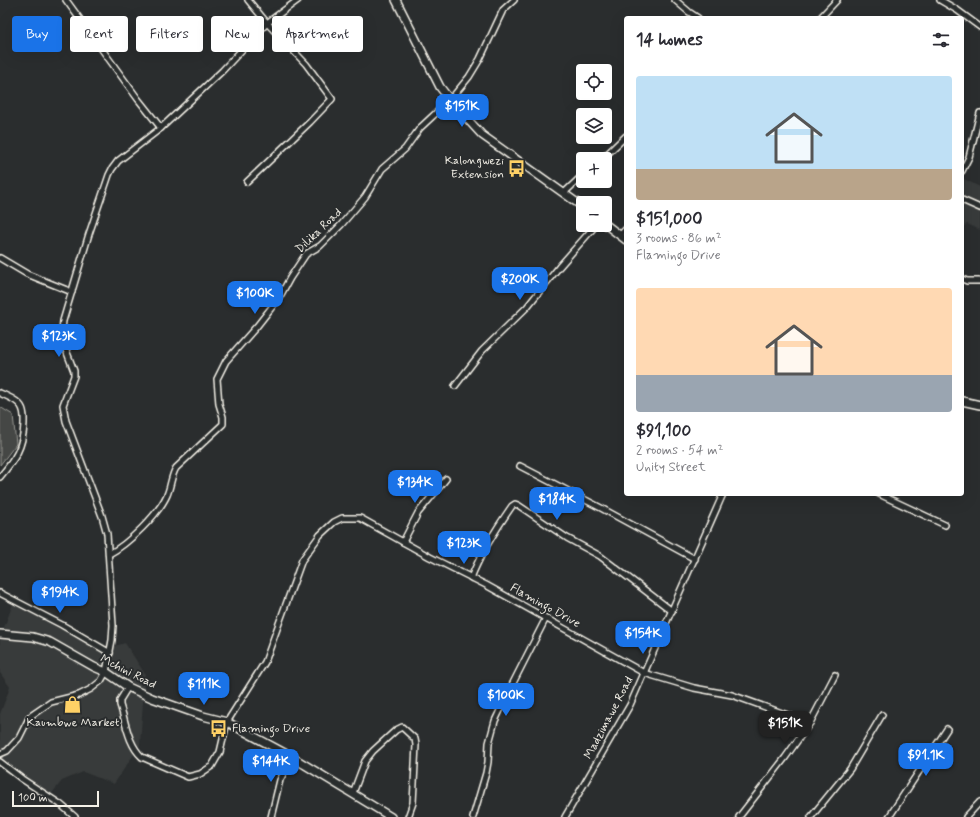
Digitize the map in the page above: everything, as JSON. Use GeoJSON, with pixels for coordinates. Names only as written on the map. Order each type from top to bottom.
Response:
{"type":"FeatureCollection","features":[{"type":"Feature","properties":{"kind":"street"},"geometry":{"type":"LineString","coordinates":[[66,0],[161,128]]}},
{"type":"Feature","properties":{"kind":"street"},"geometry":{"type":"LineString","coordinates":[[247,182],[332,99],[306,64],[266,23],[248,0]]}},
{"type":"Feature","properties":{"kind":"street"},"geometry":{"type":"LineString","coordinates":[[0,754],[7,751],[19,738],[32,715],[51,702],[92,689],[101,681],[106,672],[110,653],[113,625],[107,534],[102,516],[66,421],[64,411],[65,399],[74,376],[74,371],[63,342],[62,330],[63,320],[89,234],[112,169],[124,155],[161,128],[222,72],[266,23],[298,0]]}},
{"type":"Feature","properties":{"kind":"street"},"geometry":{"type":"LineString","coordinates":[[396,0],[440,86],[450,100],[482,135],[576,202]]}},
{"type":"Feature","properties":{"kind":"street"},"geometry":{"type":"LineString","coordinates":[[450,100],[470,77],[503,10],[514,0]]}},
{"type":"Feature","properties":{"kind":"street"},"geometry":{"type":"LineString","coordinates":[[675,0],[695,16]]}},
{"type":"Feature","properties":{"kind":"street"},"geometry":{"type":"LineString","coordinates":[[822,16],[837,0]]}},
{"type":"Feature","properties":{"kind":"street"},"geometry":{"type":"LineString","coordinates":[[940,0],[980,27]]}},
{"type":"Feature","properties":{"kind":"street","name":"Dilika Road"},"geometry":{"type":"LineString","coordinates":[[108,554],[120,548],[148,522],[166,496],[176,468],[221,427],[223,421],[219,404],[217,379],[223,365],[279,298],[306,254],[320,246],[341,225],[364,197],[382,169],[405,148],[420,128],[450,100]]}},
{"type":"Feature","properties":{"kind":"street"},"geometry":{"type":"LineString","coordinates":[[964,167],[969,157],[980,113]]}},
{"type":"Feature","properties":{"kind":"street"},"geometry":{"type":"LineString","coordinates":[[609,152],[624,138]]}},
{"type":"Feature","properties":{"kind":"street"},"geometry":{"type":"LineString","coordinates":[[564,193],[576,182]]}},
{"type":"Feature","properties":{"kind":"street"},"geometry":{"type":"LineString","coordinates":[[964,201],[980,208]]}},
{"type":"Feature","properties":{"kind":"street"},"geometry":{"type":"LineString","coordinates":[[612,229],[623,238]]}},
{"type":"Feature","properties":{"kind":"street"},"geometry":{"type":"LineString","coordinates":[[455,386],[482,351],[527,307],[590,232]]}},
{"type":"Feature","properties":{"kind":"street"},"geometry":{"type":"LineString","coordinates":[[0,258],[27,274],[72,292]]}},
{"type":"Feature","properties":{"kind":"street"},"geometry":{"type":"LineString","coordinates":[[964,280],[980,281]]}},
{"type":"Feature","properties":{"kind":"street"},"geometry":{"type":"LineString","coordinates":[[0,393],[12,399],[22,408],[24,422],[22,444],[0,477]]}},
{"type":"Feature","properties":{"kind":"street"},"geometry":{"type":"LineString","coordinates":[[964,402],[980,405]]}},
{"type":"Feature","properties":{"kind":"street"},"geometry":{"type":"LineString","coordinates":[[520,466],[601,508],[695,560]]}},
{"type":"Feature","properties":{"kind":"street"},"geometry":{"type":"LineString","coordinates":[[403,542],[418,513],[446,479]]}},
{"type":"Feature","properties":{"kind":"street","name":"Madzimawe Road"},"geometry":{"type":"LineString","coordinates":[[565,817],[630,705],[722,496]]}},
{"type":"Feature","properties":{"kind":"street"},"geometry":{"type":"LineString","coordinates":[[883,496],[945,524]]}},
{"type":"Feature","properties":{"kind":"street"},"geometry":{"type":"LineString","coordinates":[[471,578],[478,560],[493,534],[512,506],[515,504],[567,538],[600,556],[672,611]]}},
{"type":"Feature","properties":{"kind":"street","name":"Flamingo Drive"},"geometry":{"type":"LineString","coordinates":[[128,687],[120,702],[134,748],[142,757],[190,778],[200,774],[212,766],[220,752],[227,722],[265,662],[302,560],[320,535],[334,522],[342,518],[351,517],[360,518],[430,557],[546,618],[644,673],[694,688],[732,695],[810,723]]}},
{"type":"Feature","properties":{"kind":"street"},"geometry":{"type":"LineString","coordinates":[[0,593],[62,625],[110,653]]}},
{"type":"Feature","properties":{"kind":"street"},"geometry":{"type":"LineString","coordinates":[[473,817],[486,773],[495,721],[546,618]]}},
{"type":"Feature","properties":{"kind":"street","name":"Mchini Road"},"geometry":{"type":"LineString","coordinates":[[0,634],[33,637],[50,642],[94,667],[106,672],[128,687],[152,698],[203,716],[227,722],[292,757],[391,817]]}},
{"type":"Feature","properties":{"kind":"street"},"geometry":{"type":"LineString","coordinates":[[739,817],[810,723],[835,675]]}},
{"type":"Feature","properties":{"kind":"street"},"geometry":{"type":"LineString","coordinates":[[811,817],[850,769],[882,715]]}},
{"type":"Feature","properties":{"kind":"street"},"geometry":{"type":"LineString","coordinates":[[353,793],[365,761],[373,751],[396,730],[402,727],[414,739],[416,745],[413,803],[408,817]]}},
{"type":"Feature","properties":{"kind":"street"},"geometry":{"type":"LineString","coordinates":[[889,817],[948,729]]}},
{"type":"Feature","properties":{"kind":"street"},"geometry":{"type":"LineString","coordinates":[[271,817],[280,780],[292,757]]}},
{"type":"Feature","properties":{"kind":"street"},"geometry":{"type":"LineString","coordinates":[[0,762],[22,779],[60,804],[74,817]]}},
{"type":"Feature","properties":{"kind":"street"},"geometry":{"type":"LineString","coordinates":[[966,817],[980,802]]}},
{"type":"Feature","properties":{"kind":"shaded area"},"geometry":{"type":"Polygon","coordinates":[[[964,179],[980,187],[980,230],[967,224],[964,226],[964,179]]]}},
{"type":"Feature","properties":{"kind":"shaded area"},"geometry":{"type":"Polygon","coordinates":[[[0,407],[13,415],[16,444],[0,465],[0,407]]]}},
{"type":"Feature","properties":{"kind":"shaded area","name":"Kaumbwe Market"},"geometry":{"type":"Polygon","coordinates":[[[14,601],[111,647],[125,643],[145,674],[140,745],[114,784],[83,772],[62,781],[49,797],[0,759],[0,714],[10,687],[0,673],[0,638],[14,601]]]}},
{"type":"Feature","properties":{"kind":"place","name":"Kalongwezi Extension"},"geometry":{"type":"Point","coordinates":[517,168]}},
{"type":"Feature","properties":{"kind":"place","name":"Kaumbwe Market"},"geometry":{"type":"Point","coordinates":[73,704]}},
{"type":"Feature","properties":{"kind":"place","name":"Flamingo Drive"},"geometry":{"type":"Point","coordinates":[219,729]}}]}
